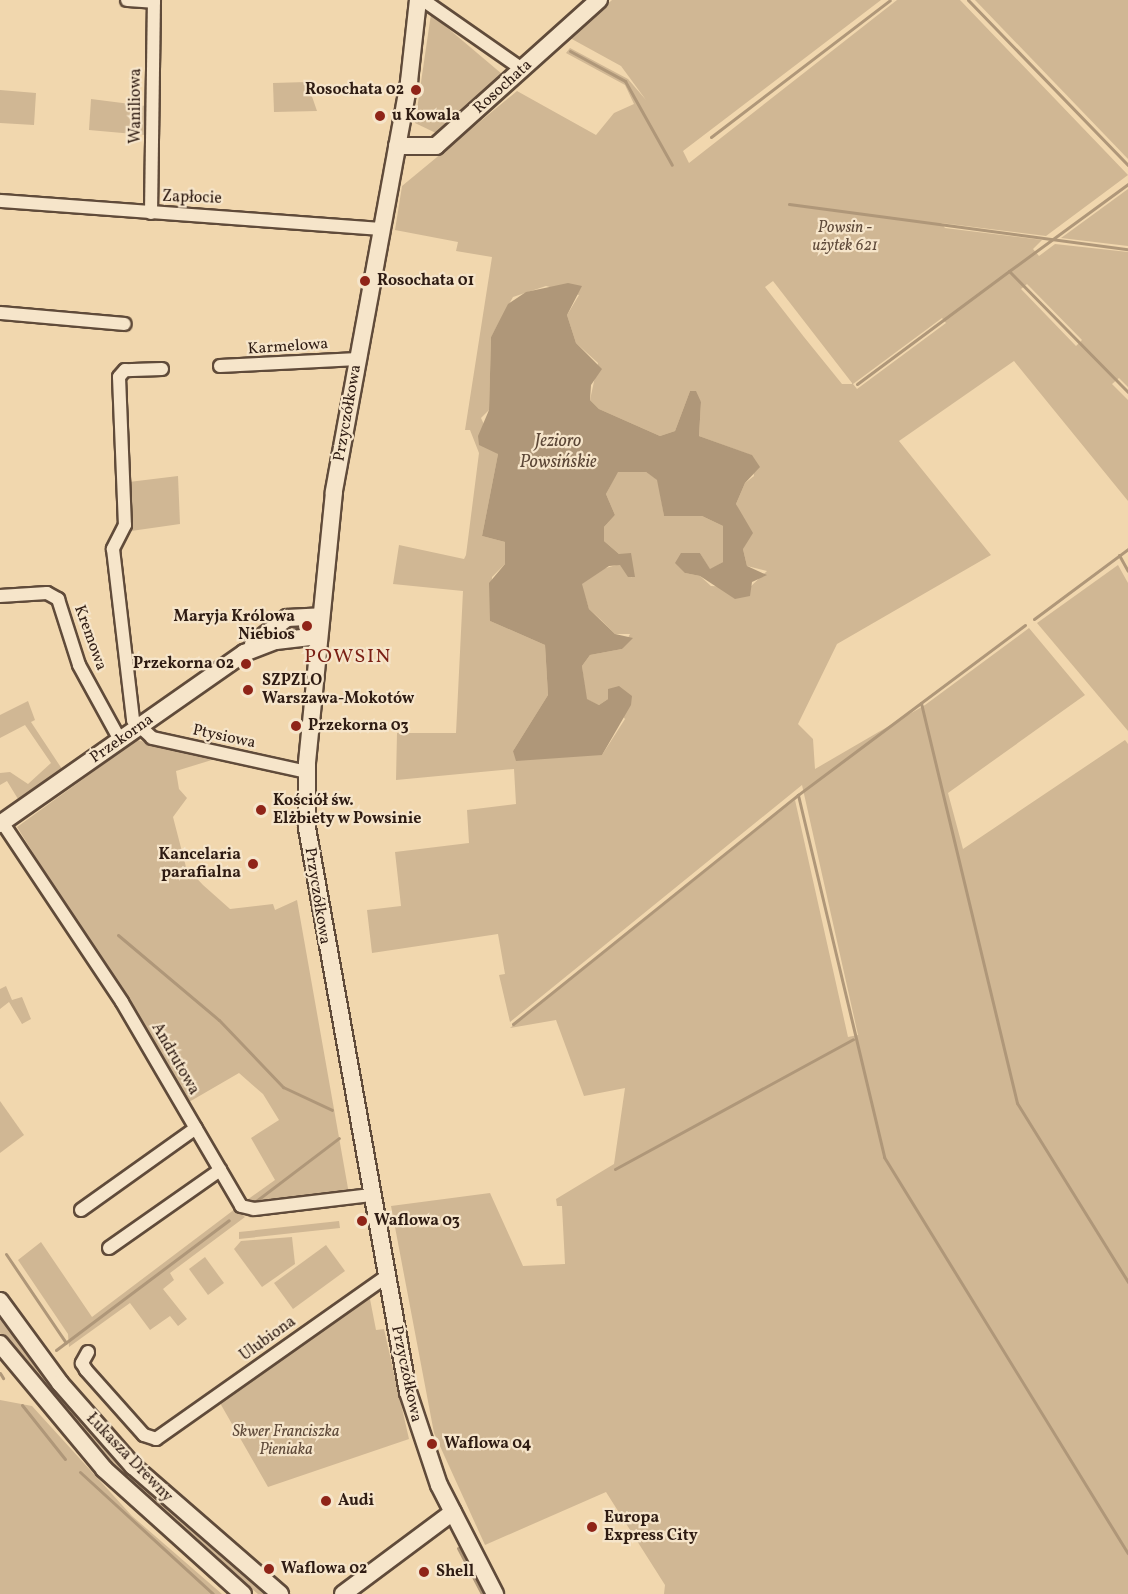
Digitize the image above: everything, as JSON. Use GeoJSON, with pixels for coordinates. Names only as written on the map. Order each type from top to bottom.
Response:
{"type":"FeatureCollection","features":[{"type":"Feature","properties":{"kind":"street"},"geometry":{"type":"LineString","coordinates":[[127,0],[154,1]]}},
{"type":"Feature","properties":{"kind":"street","name":"Przyczółkowa"},"geometry":{"type":"LineString","coordinates":[[418,0],[397,146],[334,492],[306,772],[312,873],[386,1277],[415,1421],[453,1512],[495,1594]]}},
{"type":"Feature","properties":{"kind":"street"},"geometry":{"type":"LineString","coordinates":[[423,0],[522,69]]}},
{"type":"Feature","properties":{"kind":"street","name":"Rosochata"},"geometry":{"type":"LineString","coordinates":[[397,146],[436,146],[598,0]]}},
{"type":"Feature","properties":{"kind":"street","name":"Waniliowa"},"geometry":{"type":"LineString","coordinates":[[151,213],[154,1]]}},
{"type":"Feature","properties":{"kind":"street","name":"Zapłocie"},"geometry":{"type":"LineString","coordinates":[[0,201],[382,230]]}},
{"type":"Feature","properties":{"kind":"street"},"geometry":{"type":"LineString","coordinates":[[0,313],[125,324]]}},
{"type":"Feature","properties":{"kind":"street","name":"Karmelowa"},"geometry":{"type":"LineString","coordinates":[[220,366],[358,359]]}},
{"type":"Feature","properties":{"kind":"street"},"geometry":{"type":"LineString","coordinates":[[137,728],[113,549],[125,525],[119,377],[125,370],[162,369]]}},
{"type":"Feature","properties":{"kind":"street","name":"Kremowa"},"geometry":{"type":"LineString","coordinates":[[0,596],[46,593],[58,599],[79,665],[120,740]]}},
{"type":"Feature","properties":{"kind":"street","name":"Przekorna"},"geometry":{"type":"LineString","coordinates":[[1,823],[244,653],[287,618],[321,616]]}},
{"type":"Feature","properties":{"kind":"street","name":"Przekorna"},"geometry":{"type":"LineString","coordinates":[[244,653],[276,641],[319,636]]}},
{"type":"Feature","properties":{"kind":"street","name":"Ptysiowa"},"geometry":{"type":"LineString","coordinates":[[137,728],[152,738],[306,772]]}},
{"type":"Feature","properties":{"kind":"street","name":"Andrutowa"},"geometry":{"type":"LineString","coordinates":[[1,823],[122,1002],[220,1170],[249,1209],[371,1195]]}},
{"type":"Feature","properties":{"kind":"street"},"geometry":{"type":"LineString","coordinates":[[81,1210],[196,1128]]}},
{"type":"Feature","properties":{"kind":"street"},"geometry":{"type":"LineString","coordinates":[[109,1248],[220,1170]]}},
{"type":"Feature","properties":{"kind":"street","name":"Ulubiona"},"geometry":{"type":"LineString","coordinates":[[87,1352],[82,1363],[86,1370],[144,1435],[156,1439],[386,1277]]}},
{"type":"Feature","properties":{"kind":"street","name":"Łukasza Drewny"},"geometry":{"type":"LineString","coordinates":[[0,1301],[60,1383],[134,1466],[280,1594]]}},
{"type":"Feature","properties":{"kind":"street","name":"Łukasza Drewny"},"geometry":{"type":"LineString","coordinates":[[0,1344],[104,1469],[243,1594]]}},
{"type":"Feature","properties":{"kind":"street"},"geometry":{"type":"LineString","coordinates":[[343,1594],[453,1512]]}},
{"type":"Feature","properties":{"kind":"green space","name":"Powsin - użytek 621"},"geometry":{"type":"Polygon","coordinates":[[[612,0],[881,0],[683,151],[689,163],[897,0],[960,0],[1128,175],[1046,236],[941,223],[945,228],[1042,240],[1033,249],[1039,256],[1055,244],[1128,252],[1128,387],[1119,378],[1112,384],[1128,400],[1128,501],[1014,361],[899,441],[991,555],[837,644],[798,724],[813,739],[815,769],[925,705],[1029,628],[1085,695],[948,793],[963,849],[1125,740],[1128,744],[1128,1594],[664,1594],[665,1585],[606,1492],[485,1545],[434,1433],[391,1206],[490,1193],[523,1266],[565,1264],[562,1206],[557,1206],[556,1199],[614,1164],[625,1088],[584,1096],[556,1020],[510,1028],[795,800],[848,1037],[858,1035],[802,785],[510,1022],[499,975],[505,974],[498,934],[372,953],[367,910],[401,906],[395,852],[469,843],[467,810],[516,804],[514,769],[396,780],[397,733],[456,733],[463,591],[393,584],[399,545],[464,559],[466,555],[479,453],[470,430],[465,430],[492,257],[456,251],[458,242],[395,230],[402,186],[517,91],[596,135],[614,113],[634,104],[625,85],[566,53],[570,48],[628,79],[646,100],[621,66],[570,38],[612,0]],[[773,281],[765,287],[842,384],[852,384],[773,281]],[[1027,284],[1021,289],[1076,346],[1082,340],[1027,284]],[[546,286],[513,297],[491,337],[489,410],[481,418],[498,454],[482,536],[505,542],[505,564],[492,577],[490,621],[545,645],[548,695],[513,751],[602,755],[625,719],[608,699],[599,705],[586,699],[582,666],[590,655],[622,649],[630,634],[615,634],[589,609],[581,584],[595,571],[620,564],[632,578],[619,554],[604,541],[604,527],[615,515],[606,494],[617,472],[646,472],[658,480],[664,516],[702,516],[723,526],[723,562],[710,570],[700,553],[685,573],[700,576],[711,586],[749,588],[767,571],[747,566],[743,549],[746,526],[736,504],[745,483],[754,476],[751,455],[699,436],[701,402],[690,391],[675,431],[660,436],[599,409],[590,400],[598,363],[576,343],[567,315],[579,295],[546,286]],[[942,318],[853,384],[857,389],[946,323],[942,318]]]}},
{"type":"Feature","properties":{"kind":"green space"},"geometry":{"type":"Polygon","coordinates":[[[975,0],[1128,0],[1128,159],[975,0]]]}},
{"type":"Feature","properties":{"kind":"green space"},"geometry":{"type":"Polygon","coordinates":[[[431,14],[502,74],[438,134],[415,123],[431,14]]]}},
{"type":"Feature","properties":{"kind":"green space"},"geometry":{"type":"Polygon","coordinates":[[[307,82],[317,111],[274,112],[273,83],[307,82]]]}},
{"type":"Feature","properties":{"kind":"green space"},"geometry":{"type":"Polygon","coordinates":[[[0,90],[36,93],[34,125],[0,123],[0,90]]]}},
{"type":"Feature","properties":{"kind":"green space"},"geometry":{"type":"Polygon","coordinates":[[[91,99],[146,106],[145,135],[89,130],[91,99]]]}},
{"type":"Feature","properties":{"kind":"green space"},"geometry":{"type":"Polygon","coordinates":[[[1128,189],[1128,246],[1061,238],[1128,189]]]}},
{"type":"Feature","properties":{"kind":"green space"},"geometry":{"type":"Polygon","coordinates":[[[178,476],[180,524],[131,531],[129,482],[178,476]]]}},
{"type":"Feature","properties":{"kind":"green space"},"geometry":{"type":"Polygon","coordinates":[[[1118,565],[1128,583],[1128,731],[1037,623],[1118,565]]]}},
{"type":"Feature","properties":{"kind":"green space"},"geometry":{"type":"Polygon","coordinates":[[[28,701],[35,720],[31,722],[62,769],[18,799],[7,781],[0,785],[0,773],[10,772],[28,784],[51,763],[25,725],[0,738],[0,715],[28,701]]]}},
{"type":"Feature","properties":{"kind":"green space"},"geometry":{"type":"Polygon","coordinates":[[[137,740],[215,759],[176,771],[179,789],[187,798],[173,817],[186,867],[203,885],[230,909],[273,904],[275,910],[297,900],[349,1194],[251,1206],[247,1200],[275,1180],[251,1138],[279,1120],[263,1094],[239,1073],[189,1102],[17,827],[137,740]]]}},
{"type":"Feature","properties":{"kind":"green space"},"geometry":{"type":"Polygon","coordinates":[[[6,986],[12,1000],[22,997],[31,1019],[22,1024],[9,1002],[0,1009],[0,989],[6,986]]]}},
{"type":"Feature","properties":{"kind":"green space"},"geometry":{"type":"Polygon","coordinates":[[[0,1101],[24,1135],[0,1153],[0,1101]]]}},
{"type":"Feature","properties":{"kind":"green space"},"geometry":{"type":"Polygon","coordinates":[[[235,1209],[245,1217],[170,1273],[174,1280],[163,1289],[187,1319],[178,1326],[170,1316],[150,1330],[130,1303],[69,1347],[68,1334],[18,1260],[41,1242],[92,1317],[235,1209]]]}},
{"type":"Feature","properties":{"kind":"green space"},"geometry":{"type":"Polygon","coordinates":[[[339,1221],[340,1228],[239,1239],[239,1232],[339,1221]]]}},
{"type":"Feature","properties":{"kind":"green space"},"geometry":{"type":"Polygon","coordinates":[[[292,1237],[295,1264],[262,1287],[234,1249],[241,1241],[292,1237]]]}},
{"type":"Feature","properties":{"kind":"green space"},"geometry":{"type":"Polygon","coordinates":[[[326,1245],[345,1271],[293,1309],[274,1283],[326,1245]]]}},
{"type":"Feature","properties":{"kind":"green space"},"geometry":{"type":"Polygon","coordinates":[[[205,1257],[224,1283],[208,1295],[189,1269],[205,1257]]]}},
{"type":"Feature","properties":{"kind":"green space","name":"Skwer Franciszka Pieniaka"},"geometry":{"type":"Polygon","coordinates":[[[369,1294],[376,1330],[384,1329],[409,1439],[268,1487],[220,1403],[369,1294]]]}},
{"type":"Feature","properties":{"kind":"green space"},"geometry":{"type":"Polygon","coordinates":[[[0,1310],[26,1349],[273,1594],[258,1594],[155,1510],[94,1450],[19,1361],[0,1333],[0,1310]]]}},
{"type":"Feature","properties":{"kind":"green space"},"geometry":{"type":"Polygon","coordinates":[[[0,1400],[32,1406],[132,1516],[222,1594],[0,1594],[0,1400]]]}},
{"type":"Feature","properties":{"kind":"water","name":"Jezioro Powsińskie"},"geometry":{"type":"Polygon","coordinates":[[[568,283],[582,286],[567,315],[576,343],[602,369],[591,385],[590,400],[599,409],[660,436],[675,431],[690,391],[696,391],[701,402],[699,436],[752,455],[760,467],[745,483],[736,504],[753,533],[743,549],[747,566],[767,575],[752,582],[750,596],[735,599],[700,576],[685,573],[675,563],[681,553],[700,553],[710,569],[723,562],[723,526],[702,516],[664,516],[657,480],[646,472],[618,472],[606,494],[615,515],[604,527],[604,541],[619,554],[631,553],[635,577],[628,577],[620,565],[609,566],[582,584],[589,609],[615,634],[633,638],[622,649],[590,655],[582,666],[587,699],[599,705],[608,699],[608,689],[619,686],[632,696],[631,705],[602,755],[516,761],[513,751],[548,695],[545,645],[490,621],[489,583],[505,564],[505,542],[482,536],[498,454],[479,445],[478,436],[489,410],[491,337],[508,304],[526,292],[568,283]]]}},
{"type":"Feature","properties":{"kind":"waterway"},"geometry":{"type":"LineString","coordinates":[[711,137],[890,0]]}},
{"type":"Feature","properties":{"kind":"waterway"},"geometry":{"type":"LineString","coordinates":[[968,0],[1128,165]]}},
{"type":"Feature","properties":{"kind":"waterway"},"geometry":{"type":"LineString","coordinates":[[570,51],[625,81],[672,165]]}},
{"type":"Feature","properties":{"kind":"waterway"},"geometry":{"type":"LineString","coordinates":[[1128,184],[1009,271],[1128,392]]}},
{"type":"Feature","properties":{"kind":"waterway"},"geometry":{"type":"LineString","coordinates":[[789,204],[1128,249]]}},
{"type":"Feature","properties":{"kind":"waterway"},"geometry":{"type":"LineString","coordinates":[[857,384],[1009,271]]}},
{"type":"Feature","properties":{"kind":"waterway"},"geometry":{"type":"LineString","coordinates":[[1034,619],[1128,549]]}},
{"type":"Feature","properties":{"kind":"waterway"},"geometry":{"type":"LineString","coordinates":[[1119,555],[1128,571]]}},
{"type":"Feature","properties":{"kind":"waterway"},"geometry":{"type":"LineString","coordinates":[[1025,625],[798,795],[884,1157],[1128,1553]]}},
{"type":"Feature","properties":{"kind":"waterway"},"geometry":{"type":"LineString","coordinates":[[921,703],[1017,1103],[1128,1282]]}},
{"type":"Feature","properties":{"kind":"waterway"},"geometry":{"type":"LineString","coordinates":[[513,1024],[798,795]]}},
{"type":"Feature","properties":{"kind":"waterway"},"geometry":{"type":"LineString","coordinates":[[118,935],[219,1020],[283,1087],[332,1110]]}},
{"type":"Feature","properties":{"kind":"waterway"},"geometry":{"type":"LineString","coordinates":[[615,1169],[853,1039]]}},
{"type":"Feature","properties":{"kind":"waterway"},"geometry":{"type":"LineString","coordinates":[[252,1204],[339,1138]]}},
{"type":"Feature","properties":{"kind":"waterway"},"geometry":{"type":"LineString","coordinates":[[56,1350],[229,1220]]}},
{"type":"Feature","properties":{"kind":"waterway"},"geometry":{"type":"LineString","coordinates":[[6,1254],[66,1343]]}},
{"type":"Feature","properties":{"kind":"waterway"},"geometry":{"type":"LineString","coordinates":[[0,1373],[3,1378]]}},
{"type":"Feature","properties":{"kind":"waterway"},"geometry":{"type":"LineString","coordinates":[[22,1405],[65,1459]]}},
{"type":"Feature","properties":{"kind":"waterway"},"geometry":{"type":"LineString","coordinates":[[80,1472],[213,1594]]}},
{"type":"Feature","properties":{"kind":"waterway"},"geometry":{"type":"LineString","coordinates":[[458,1548],[482,1594]]}},
{"type":"Feature","properties":{"kind":"place","name":"Rosochata 02"},"geometry":{"type":"Point","coordinates":[416,90]}},
{"type":"Feature","properties":{"kind":"place","name":"u Kowala"},"geometry":{"type":"Point","coordinates":[380,116]}},
{"type":"Feature","properties":{"kind":"place","name":"Rosochata 01"},"geometry":{"type":"Point","coordinates":[365,281]}},
{"type":"Feature","properties":{"kind":"place","name":"Maryja Królowa Niebios"},"geometry":{"type":"Point","coordinates":[307,626]}},
{"type":"Feature","properties":{"kind":"place","name":"Przekorna 02"},"geometry":{"type":"Point","coordinates":[246,664]}},
{"type":"Feature","properties":{"kind":"place","name":"SZPZLO Warszawa-Mokotów"},"geometry":{"type":"Point","coordinates":[248,690]}},
{"type":"Feature","properties":{"kind":"place","name":"Przekorna 03"},"geometry":{"type":"Point","coordinates":[296,726]}},
{"type":"Feature","properties":{"kind":"place","name":"Kościół św. Elżbiety w Powsinie"},"geometry":{"type":"Point","coordinates":[261,810]}},
{"type":"Feature","properties":{"kind":"place","name":"Kancelaria parafialna"},"geometry":{"type":"Point","coordinates":[253,864]}},
{"type":"Feature","properties":{"kind":"place","name":"Waflowa 03"},"geometry":{"type":"Point","coordinates":[362,1221]}},
{"type":"Feature","properties":{"kind":"place","name":"Waflowa 04"},"geometry":{"type":"Point","coordinates":[432,1444]}},
{"type":"Feature","properties":{"kind":"place","name":"Audi"},"geometry":{"type":"Point","coordinates":[326,1501]}},
{"type":"Feature","properties":{"kind":"place","name":"Europa Express City"},"geometry":{"type":"Point","coordinates":[592,1527]}},
{"type":"Feature","properties":{"kind":"place","name":"Waflowa 02"},"geometry":{"type":"Point","coordinates":[269,1569]}},
{"type":"Feature","properties":{"kind":"place","name":"Shell"},"geometry":{"type":"Point","coordinates":[424,1572]}},
{"type":"Feature","properties":{"kind":"district","name":"POWSIN"},"geometry":{"type":"Point","coordinates":[348,657]}}]}
